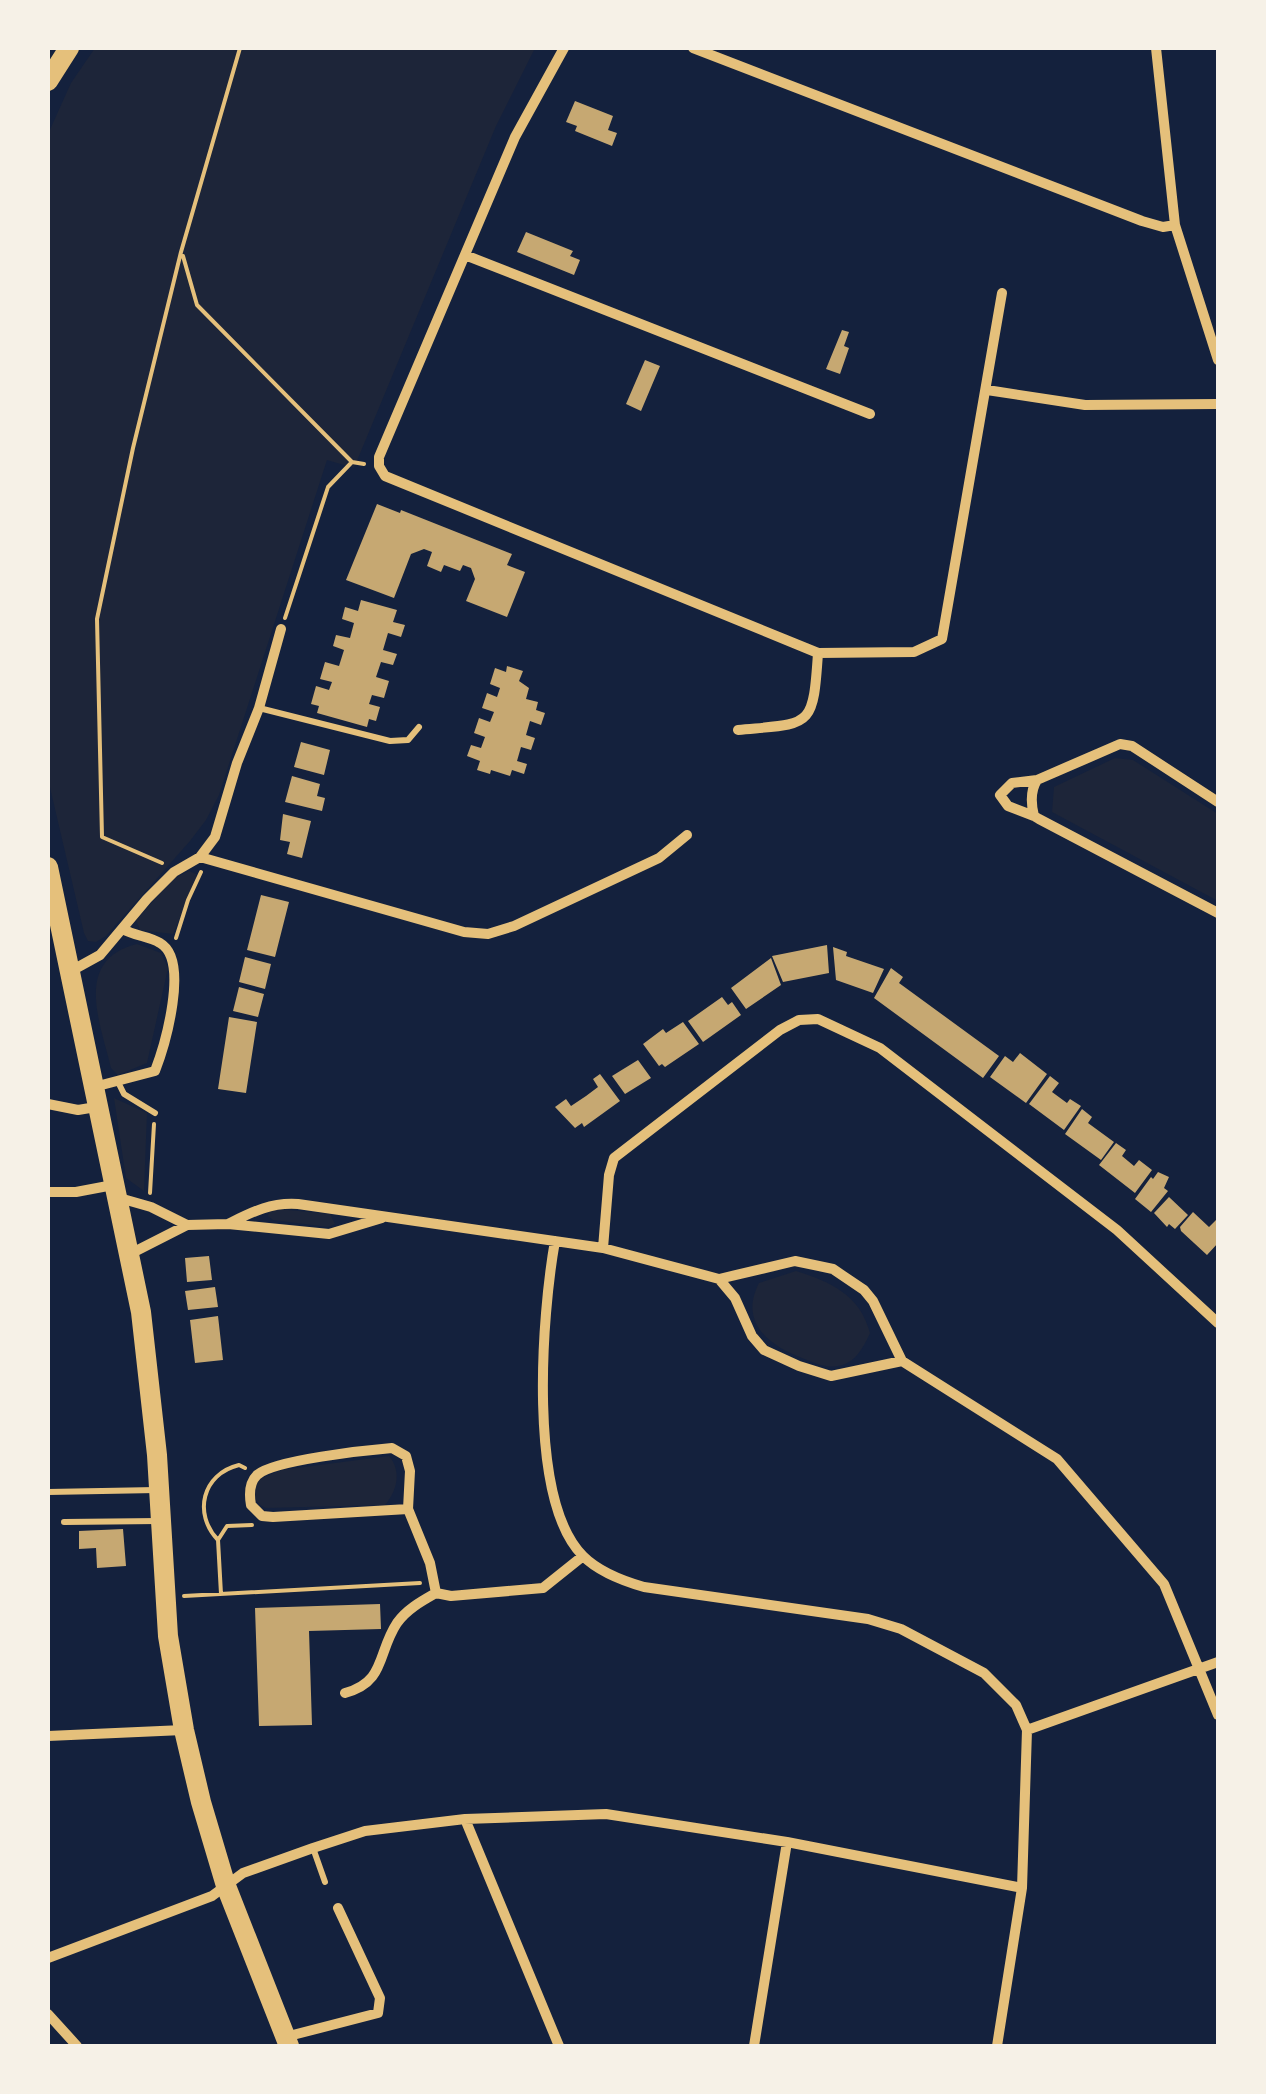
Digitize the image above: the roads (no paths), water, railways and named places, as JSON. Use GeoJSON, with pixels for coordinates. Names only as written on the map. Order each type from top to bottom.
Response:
{"type":"FeatureCollection","features":[{"type":"Feature","properties":{"kind":"main road"},"geometry":{"type":"LineString","coordinates":[[50,74],[69,48]]}},
{"type":"Feature","properties":{"kind":"main road"},"geometry":{"type":"LineString","coordinates":[[48,868],[141,1312],[160,1490],[168,1636],[184,1730],[200,1802],[226,1886],[287,2042]]}},
{"type":"Feature","properties":{"kind":"street"},"geometry":{"type":"LineString","coordinates":[[564,48],[515,137],[378,458],[385,476],[818,654],[914,652],[928,648],[942,639],[1002,293]]}},
{"type":"Feature","properties":{"kind":"street"},"geometry":{"type":"LineString","coordinates":[[693,48],[1142,221],[1164,227],[1175,225]]}},
{"type":"Feature","properties":{"kind":"street"},"geometry":{"type":"LineString","coordinates":[[1156,48],[1175,225],[1218,360]]}},
{"type":"Feature","properties":{"kind":"street"},"geometry":{"type":"LineString","coordinates":[[465,255],[870,414]]}},
{"type":"Feature","properties":{"kind":"street"},"geometry":{"type":"LineString","coordinates":[[987,390],[1085,405],[1218,404]]}},
{"type":"Feature","properties":{"kind":"street"},"geometry":{"type":"LineString","coordinates":[[71,972],[100,956],[174,872],[203,858],[259,708],[281,630]]}},
{"type":"Feature","properties":{"kind":"street"},"geometry":{"type":"LineString","coordinates":[[738,730],[793,724],[806,716],[815,704],[818,654]]}},
{"type":"Feature","properties":{"kind":"street"},"geometry":{"type":"LineString","coordinates":[[1218,802],[1132,746],[1120,744],[1037,780],[1012,784],[1000,795],[1008,806],[1218,913]]}},
{"type":"Feature","properties":{"kind":"street"},"geometry":{"type":"LineString","coordinates":[[1034,816],[1032,788],[1037,780]]}},
{"type":"Feature","properties":{"kind":"street"},"geometry":{"type":"LineString","coordinates":[[203,858],[464,932],[488,934],[514,926],[659,858],[687,835]]}},
{"type":"Feature","properties":{"kind":"street"},"geometry":{"type":"LineString","coordinates":[[48,1104],[78,1110],[118,1082],[155,1071],[172,1003],[171,953],[160,942],[123,929]]}},
{"type":"Feature","properties":{"kind":"street"},"geometry":{"type":"LineString","coordinates":[[602,1248],[614,1158],[780,1030],[799,1020],[818,1019],[880,1048],[1117,1230],[1218,1323]]}},
{"type":"Feature","properties":{"kind":"street"},"geometry":{"type":"LineString","coordinates":[[48,1192],[114,1191],[187,1225]]}},
{"type":"Feature","properties":{"kind":"street"},"geometry":{"type":"LineString","coordinates":[[228,1224],[279,1203],[369,1212],[602,1248],[718,1279],[784,1262],[833,1269],[873,1300],[902,1361],[1056,1460],[1164,1584],[1218,1715]]}},
{"type":"Feature","properties":{"kind":"street"},"geometry":{"type":"LineString","coordinates":[[129,1255],[187,1225],[228,1224],[329,1234],[388,1217]]}},
{"type":"Feature","properties":{"kind":"street"},"geometry":{"type":"LineString","coordinates":[[555,1241],[544,1338],[544,1412],[556,1512],[582,1556],[624,1582],[644,1587],[868,1619],[901,1629],[984,1673],[1016,1705],[1027,1730],[1022,1888],[997,2046]]}},
{"type":"Feature","properties":{"kind":"street"},"geometry":{"type":"LineString","coordinates":[[718,1279],[735,1298],[752,1336],[764,1350],[799,1366],[832,1376],[902,1361]]}},
{"type":"Feature","properties":{"kind":"street"},"geometry":{"type":"LineString","coordinates":[[408,1508],[262,1516],[250,1504],[249,1490],[257,1475],[275,1466],[392,1448],[406,1456],[410,1472],[408,1508],[430,1563],[435,1587],[451,1596],[543,1588],[582,1556]]}},
{"type":"Feature","properties":{"kind":"street"},"geometry":{"type":"LineString","coordinates":[[345,1692],[373,1679],[394,1627],[435,1587]]}},
{"type":"Feature","properties":{"kind":"street"},"geometry":{"type":"LineString","coordinates":[[1027,1730],[1218,1662]]}},
{"type":"Feature","properties":{"kind":"street"},"geometry":{"type":"LineString","coordinates":[[48,1736],[184,1730]]}},
{"type":"Feature","properties":{"kind":"street"},"geometry":{"type":"LineString","coordinates":[[48,1958],[212,1896],[243,1873],[313,1848],[365,1831],[465,1819],[606,1814],[787,1842],[1022,1888]]}},
{"type":"Feature","properties":{"kind":"street"},"geometry":{"type":"LineString","coordinates":[[465,1819],[559,2046]]}},
{"type":"Feature","properties":{"kind":"street"},"geometry":{"type":"LineString","coordinates":[[754,2046],[787,1842]]}},
{"type":"Feature","properties":{"kind":"street"},"geometry":{"type":"LineString","coordinates":[[287,2042],[378,2014],[380,1998],[338,1908]]}},
{"type":"Feature","properties":{"kind":"street"},"geometry":{"type":"LineString","coordinates":[[48,2014],[77,2046]]}},
{"type":"Feature","properties":{"kind":"lane"},"geometry":{"type":"LineString","coordinates":[[259,708],[390,742],[408,740],[419,727]]}},
{"type":"Feature","properties":{"kind":"lane"},"geometry":{"type":"LineString","coordinates":[[118,1082],[124,1094],[155,1113]]}},
{"type":"Feature","properties":{"kind":"lane"},"geometry":{"type":"LineString","coordinates":[[48,1492],[160,1490]]}},
{"type":"Feature","properties":{"kind":"lane"},"geometry":{"type":"LineString","coordinates":[[64,1522],[161,1521]]}},
{"type":"Feature","properties":{"kind":"lane"},"geometry":{"type":"LineString","coordinates":[[313,1848],[326,1882]]}}]}
